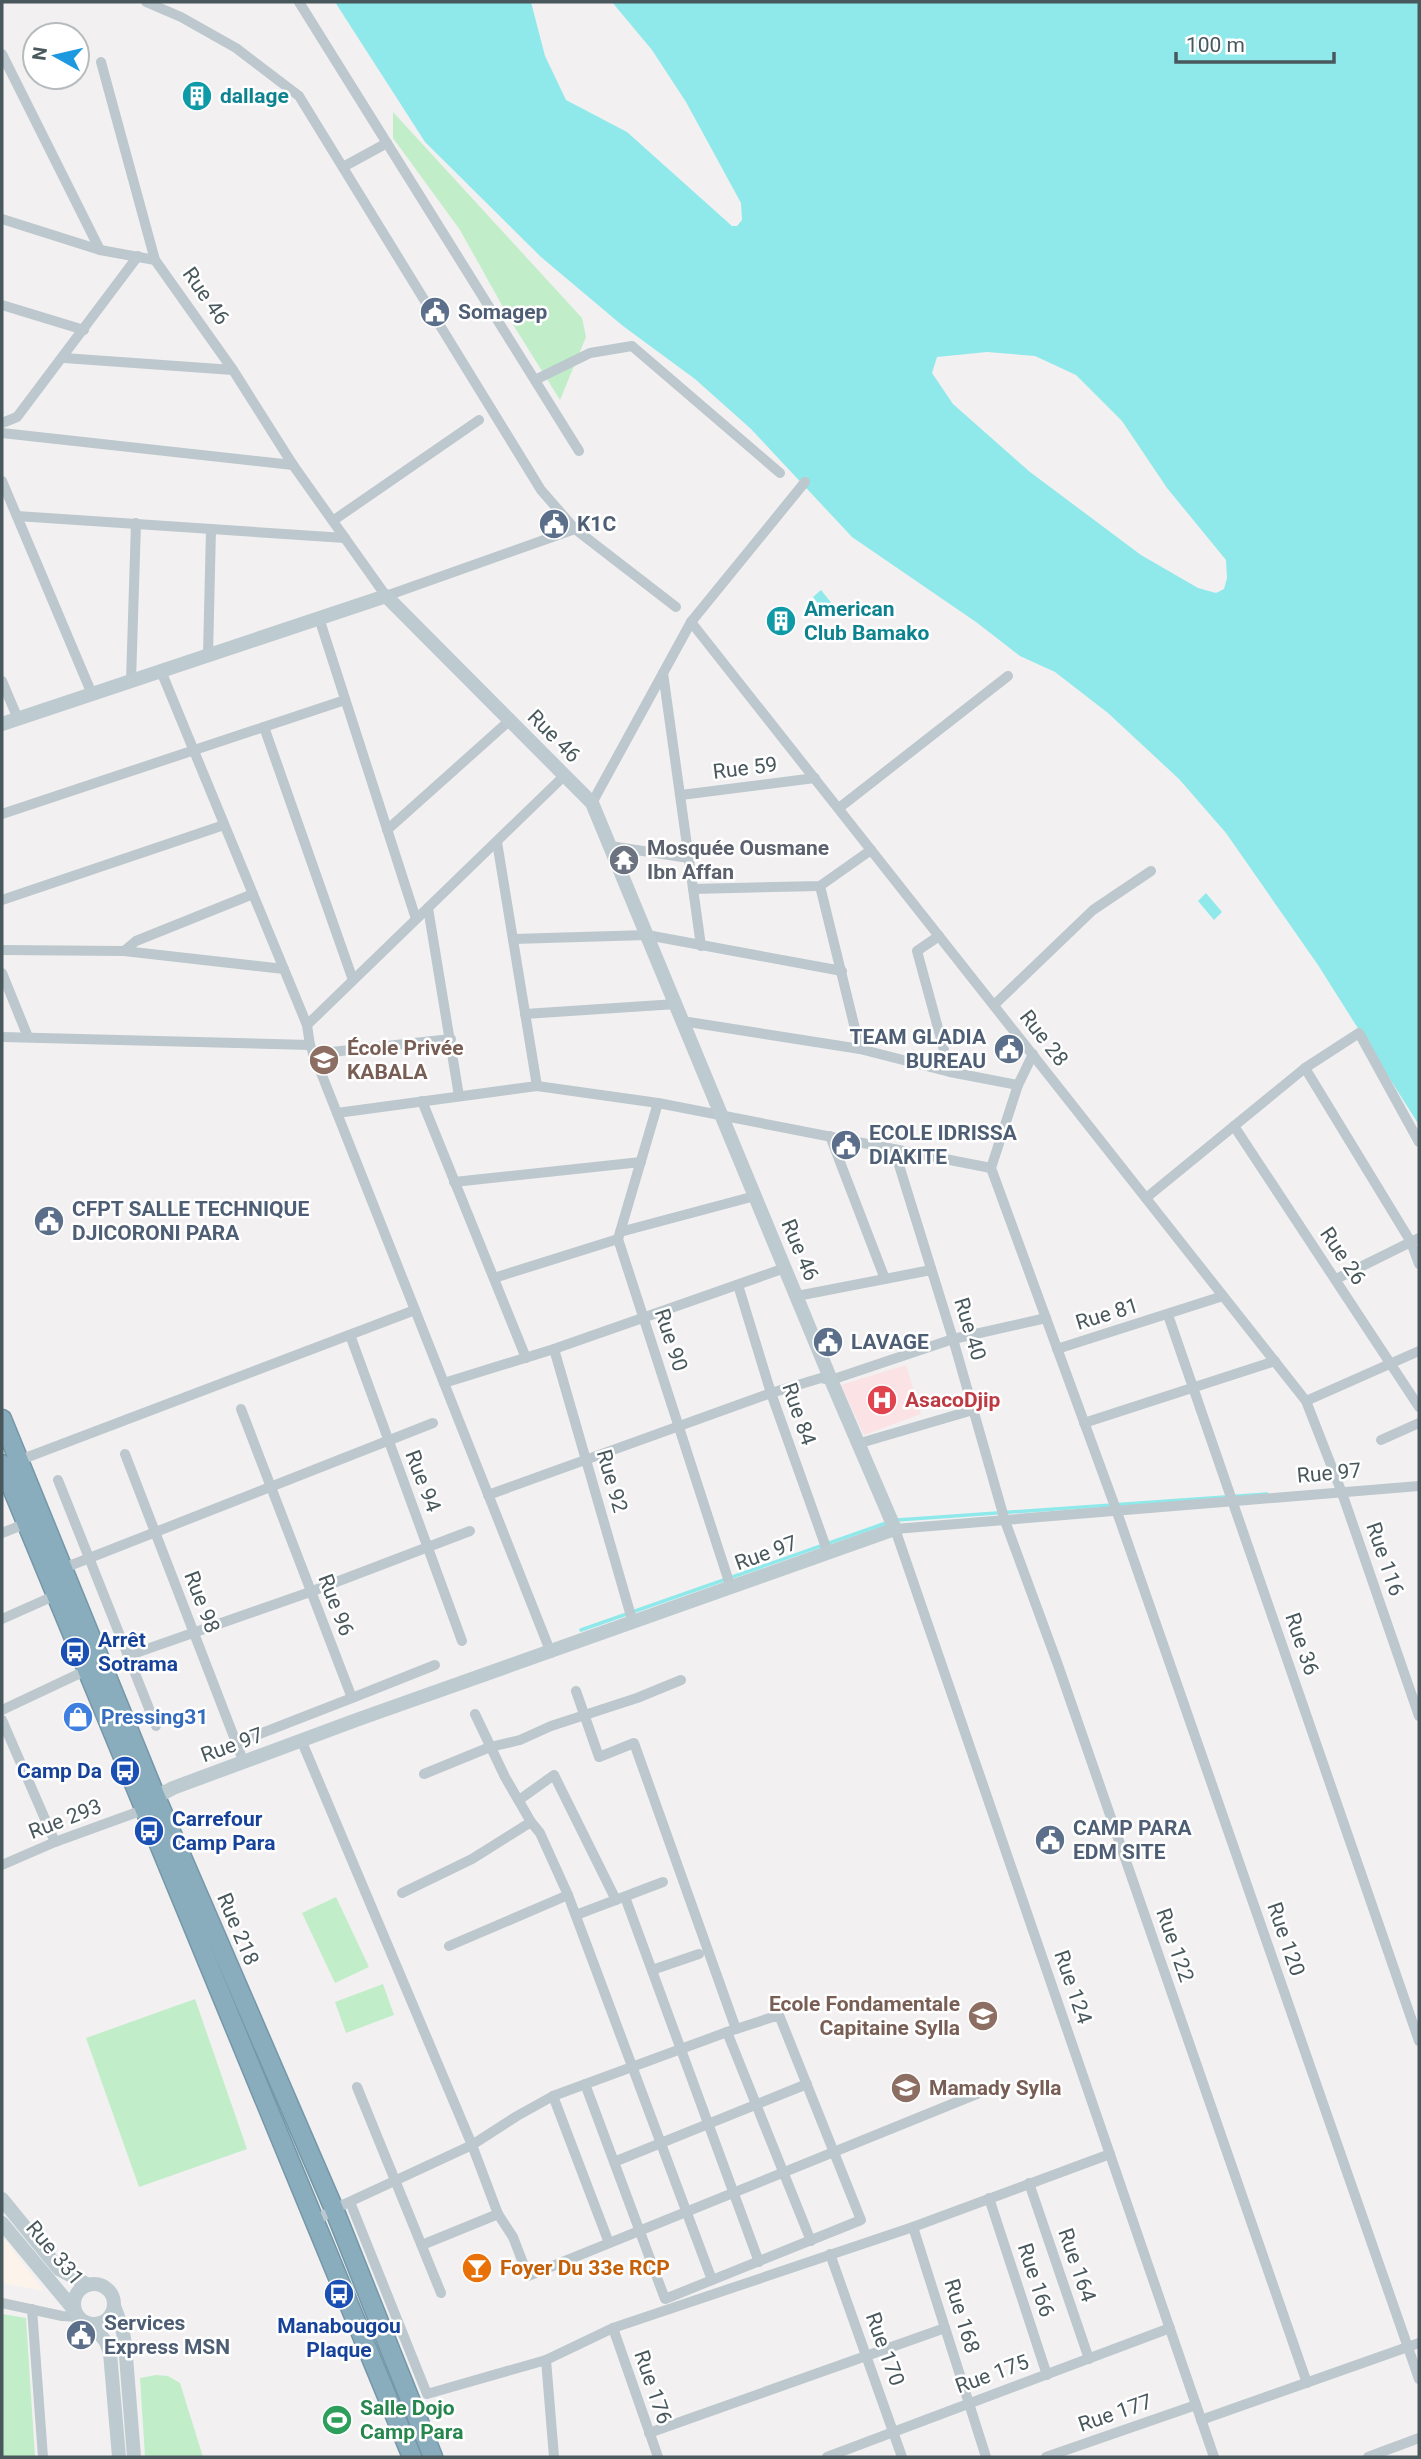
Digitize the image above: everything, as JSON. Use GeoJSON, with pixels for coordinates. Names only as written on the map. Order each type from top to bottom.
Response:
{"type":"FeatureCollection","features":[{"type":"Feature","properties":{"kind":"highway","name":"Rue 218"},"geometry":{"type":"LineString","coordinates":[[2,1419],[27,1522],[143,1810],[412,2457]]}},
{"type":"Feature","properties":{"kind":"highway","name":"Rue 218"},"geometry":{"type":"LineString","coordinates":[[11,1462],[64,1568],[156,1797],[342,2205],[433,2457]]}},
{"type":"Feature","properties":{"kind":"street"},"geometry":{"type":"LineString","coordinates":[[146,2],[181,17],[236,48],[299,96],[541,491],[575,529],[676,607]]}},
{"type":"Feature","properties":{"kind":"street"},"geometry":{"type":"LineString","coordinates":[[299,2],[579,451]]}},
{"type":"Feature","properties":{"kind":"street"},"geometry":{"type":"LineString","coordinates":[[2,54],[100,250]]}},
{"type":"Feature","properties":{"kind":"street"},"geometry":{"type":"LineString","coordinates":[[100,62],[155,260]]}},
{"type":"Feature","properties":{"kind":"street"},"geometry":{"type":"LineString","coordinates":[[343,167],[387,143]]}},
{"type":"Feature","properties":{"kind":"street","name":"Rue 46"},"geometry":{"type":"LineString","coordinates":[[2,219],[100,250],[155,260],[233,370],[293,465],[386,596],[592,803],[857,1444],[895,1529]]}},
{"type":"Feature","properties":{"kind":"street"},"geometry":{"type":"LineString","coordinates":[[2,423],[17,417],[64,358],[138,256]]}},
{"type":"Feature","properties":{"kind":"street"},"geometry":{"type":"LineString","coordinates":[[2,305],[84,330]]}},
{"type":"Feature","properties":{"kind":"street"},"geometry":{"type":"LineString","coordinates":[[535,380],[590,353],[632,346],[780,472]]}},
{"type":"Feature","properties":{"kind":"street"},"geometry":{"type":"LineString","coordinates":[[64,358],[233,370]]}},
{"type":"Feature","properties":{"kind":"street"},"geometry":{"type":"LineString","coordinates":[[334,520],[479,421]]}},
{"type":"Feature","properties":{"kind":"street"},"geometry":{"type":"LineString","coordinates":[[2,433],[293,465]]}},
{"type":"Feature","properties":{"kind":"street"},"geometry":{"type":"LineString","coordinates":[[2,481],[92,694]]}},
{"type":"Feature","properties":{"kind":"street"},"geometry":{"type":"LineString","coordinates":[[592,803],[691,622],[805,482]]}},
{"type":"Feature","properties":{"kind":"street"},"geometry":{"type":"LineString","coordinates":[[17,516],[345,538]]}},
{"type":"Feature","properties":{"kind":"street"},"geometry":{"type":"LineString","coordinates":[[131,681],[136,523]]}},
{"type":"Feature","properties":{"kind":"street"},"geometry":{"type":"LineString","coordinates":[[208,655],[211,528]]}},
{"type":"Feature","properties":{"kind":"street"},"geometry":{"type":"LineString","coordinates":[[2,724],[386,596],[575,529]]}},
{"type":"Feature","properties":{"kind":"street"},"geometry":{"type":"LineString","coordinates":[[318,618],[416,919]]}},
{"type":"Feature","properties":{"kind":"street","name":"Rue 28"},"geometry":{"type":"LineString","coordinates":[[691,622],[1306,1401],[1342,1493]]}},
{"type":"Feature","properties":{"kind":"street"},"geometry":{"type":"LineString","coordinates":[[161,671],[284,969],[306,1025],[312,1050],[551,1653]]}},
{"type":"Feature","properties":{"kind":"street"},"geometry":{"type":"LineString","coordinates":[[663,673],[701,946]]}},
{"type":"Feature","properties":{"kind":"street"},"geometry":{"type":"LineString","coordinates":[[839,808],[1008,676]]}},
{"type":"Feature","properties":{"kind":"street"},"geometry":{"type":"LineString","coordinates":[[2,681],[18,719]]}},
{"type":"Feature","properties":{"kind":"street"},"geometry":{"type":"LineString","coordinates":[[2,814],[345,700]]}},
{"type":"Feature","properties":{"kind":"street"},"geometry":{"type":"LineString","coordinates":[[387,830],[509,721]]}},
{"type":"Feature","properties":{"kind":"street"},"geometry":{"type":"LineString","coordinates":[[264,727],[353,979]]}},
{"type":"Feature","properties":{"kind":"street"},"geometry":{"type":"LineString","coordinates":[[306,1025],[564,776]]}},
{"type":"Feature","properties":{"kind":"street","name":"Rue 59"},"geometry":{"type":"LineString","coordinates":[[681,796],[815,778]]}},
{"type":"Feature","properties":{"kind":"street"},"geometry":{"type":"LineString","coordinates":[[2,900],[224,825]]}},
{"type":"Feature","properties":{"kind":"street"},"geometry":{"type":"LineString","coordinates":[[497,842],[537,1086]]}},
{"type":"Feature","properties":{"kind":"street"},"geometry":{"type":"LineString","coordinates":[[610,846],[689,858]]}},
{"type":"Feature","properties":{"kind":"street"},"geometry":{"type":"LineString","coordinates":[[693,889],[820,886],[871,850]]}},
{"type":"Feature","properties":{"kind":"street"},"geometry":{"type":"LineString","coordinates":[[993,1005],[1093,910],[1151,871]]}},
{"type":"Feature","properties":{"kind":"street"},"geometry":{"type":"LineString","coordinates":[[820,886],[860,1049]]}},
{"type":"Feature","properties":{"kind":"street"},"geometry":{"type":"LineString","coordinates":[[124,951],[136,941],[253,894]]}},
{"type":"Feature","properties":{"kind":"street"},"geometry":{"type":"LineString","coordinates":[[428,908],[459,1096]]}},
{"type":"Feature","properties":{"kind":"street"},"geometry":{"type":"LineString","coordinates":[[513,939],[647,935],[842,971]]}},
{"type":"Feature","properties":{"kind":"street"},"geometry":{"type":"LineString","coordinates":[[939,936],[917,951],[950,1072]]}},
{"type":"Feature","properties":{"kind":"street"},"geometry":{"type":"LineString","coordinates":[[2,950],[124,951],[284,969]]}},
{"type":"Feature","properties":{"kind":"street"},"geometry":{"type":"LineString","coordinates":[[2,973],[28,1037]]}},
{"type":"Feature","properties":{"kind":"street"},"geometry":{"type":"LineString","coordinates":[[526,1014],[676,1004]]}},
{"type":"Feature","properties":{"kind":"street"},"geometry":{"type":"LineString","coordinates":[[682,1021],[860,1049],[950,1072],[1017,1085]]}},
{"type":"Feature","properties":{"kind":"street"},"geometry":{"type":"LineString","coordinates":[[1146,1198],[1306,1068],[1359,1033],[1419,1142]]}},
{"type":"Feature","properties":{"kind":"street"},"geometry":{"type":"LineString","coordinates":[[2,1037],[312,1050],[451,1039]]}},
{"type":"Feature","properties":{"kind":"street"},"geometry":{"type":"LineString","coordinates":[[337,1113],[537,1086],[720,1114],[991,1168],[1017,1085],[1033,1054]]}},
{"type":"Feature","properties":{"kind":"street"},"geometry":{"type":"LineString","coordinates":[[1306,1068],[1415,1240],[1419,1264]]}},
{"type":"Feature","properties":{"kind":"street"},"geometry":{"type":"LineString","coordinates":[[422,1101],[526,1358]]}},
{"type":"Feature","properties":{"kind":"street"},"geometry":{"type":"LineString","coordinates":[[619,1235],[658,1103]]}},
{"type":"Feature","properties":{"kind":"street","name":"Rue 26"},"geometry":{"type":"LineString","coordinates":[[1234,1126],[1419,1407]]}},
{"type":"Feature","properties":{"kind":"street"},"geometry":{"type":"LineString","coordinates":[[830,1136],[885,1279]]}},
{"type":"Feature","properties":{"kind":"street","name":"Rue 40"},"geometry":{"type":"LineString","coordinates":[[894,1149],[953,1339],[1005,1521]]}},
{"type":"Feature","properties":{"kind":"street"},"geometry":{"type":"LineString","coordinates":[[454,1182],[641,1162]]}},
{"type":"Feature","properties":{"kind":"street","name":"Rue 120"},"geometry":{"type":"LineString","coordinates":[[991,1168],[1117,1513],[1419,2379]]}},
{"type":"Feature","properties":{"kind":"street"},"geometry":{"type":"LineString","coordinates":[[494,1278],[619,1235],[755,1196]]}},
{"type":"Feature","properties":{"kind":"street","name":"Rue 90"},"geometry":{"type":"LineString","coordinates":[[619,1235],[728,1581]]}},
{"type":"Feature","properties":{"kind":"street"},"geometry":{"type":"LineString","coordinates":[[1336,1279],[1415,1240]]}},
{"type":"Feature","properties":{"kind":"street"},"geometry":{"type":"LineString","coordinates":[[444,1383],[554,1349],[785,1268]]}},
{"type":"Feature","properties":{"kind":"street"},"geometry":{"type":"LineString","coordinates":[[797,1296],[931,1269]]}},
{"type":"Feature","properties":{"kind":"street","name":"Rue 84"},"geometry":{"type":"LineString","coordinates":[[738,1285],[771,1393],[828,1553]]}},
{"type":"Feature","properties":{"kind":"street"},"geometry":{"type":"LineString","coordinates":[[1168,1315],[1223,1296]]}},
{"type":"Feature","properties":{"kind":"street"},"geometry":{"type":"LineString","coordinates":[[11,1462],[415,1310]]}},
{"type":"Feature","properties":{"kind":"street","name":"Rue 81"},"geometry":{"type":"LineString","coordinates":[[1057,1349],[1168,1315]]}},
{"type":"Feature","properties":{"kind":"street","name":"Rue 36"},"geometry":{"type":"LineString","coordinates":[[1168,1315],[1419,2041]]}},
{"type":"Feature","properties":{"kind":"street"},"geometry":{"type":"LineString","coordinates":[[488,1494],[771,1393],[821,1378],[831,1380],[953,1339],[1046,1318]]}},
{"type":"Feature","properties":{"kind":"street","name":"Rue 94"},"geometry":{"type":"LineString","coordinates":[[350,1335],[462,1641]]}},
{"type":"Feature","properties":{"kind":"street","name":"Rue 92"},"geometry":{"type":"LineString","coordinates":[[554,1349],[631,1616]]}},
{"type":"Feature","properties":{"kind":"street"},"geometry":{"type":"LineString","coordinates":[[1306,1401],[1419,1352]]}},
{"type":"Feature","properties":{"kind":"street"},"geometry":{"type":"LineString","coordinates":[[1084,1423],[1275,1361]]}},
{"type":"Feature","properties":{"kind":"street","name":"Rue 96"},"geometry":{"type":"LineString","coordinates":[[241,1409],[352,1698]]}},
{"type":"Feature","properties":{"kind":"street"},"geometry":{"type":"LineString","coordinates":[[857,1444],[973,1410]]}},
{"type":"Feature","properties":{"kind":"street"},"geometry":{"type":"LineString","coordinates":[[64,1568],[433,1423]]}},
{"type":"Feature","properties":{"kind":"street"},"geometry":{"type":"LineString","coordinates":[[1381,1440],[1419,1423]]}},
{"type":"Feature","properties":{"kind":"street","name":"Rue 98"},"geometry":{"type":"LineString","coordinates":[[125,1454],[244,1763]]}},
{"type":"Feature","properties":{"kind":"street"},"geometry":{"type":"LineString","coordinates":[[58,1480],[87,1559],[156,1726]]}},
{"type":"Feature","properties":{"kind":"street","name":"Rue 97"},"geometry":{"type":"LineString","coordinates":[[156,1797],[359,1719],[551,1653],[631,1616],[728,1581],[828,1553],[895,1529],[1418,1489]]}},
{"type":"Feature","properties":{"kind":"street","name":"Rue 116"},"geometry":{"type":"LineString","coordinates":[[1342,1493],[1419,1716]]}},
{"type":"Feature","properties":{"kind":"street","name":"Rue 122"},"geometry":{"type":"LineString","coordinates":[[1005,1521],[1058,1665],[1307,2383]]}},
{"type":"Feature","properties":{"kind":"street"},"geometry":{"type":"LineString","coordinates":[[2,1533],[27,1522]]}},
{"type":"Feature","properties":{"kind":"street","name":"Rue 124"},"geometry":{"type":"LineString","coordinates":[[895,1529],[1214,2457]]}},
{"type":"Feature","properties":{"kind":"street"},"geometry":{"type":"LineString","coordinates":[[127,1656],[470,1531]]}},
{"type":"Feature","properties":{"kind":"street"},"geometry":{"type":"LineString","coordinates":[[2,1619],[56,1595]]}},
{"type":"Feature","properties":{"kind":"street"},"geometry":{"type":"LineString","coordinates":[[236,1743],[435,1665]]}},
{"type":"Feature","properties":{"kind":"street"},"geometry":{"type":"LineString","coordinates":[[2,1710],[87,1671]]}},
{"type":"Feature","properties":{"kind":"street"},"geometry":{"type":"LineString","coordinates":[[424,1774],[490,1747],[520,1740],[551,1726],[681,1680]]}},
{"type":"Feature","properties":{"kind":"street"},"geometry":{"type":"LineString","coordinates":[[576,1690],[599,1757],[634,1743],[757,2104],[811,2241]]}},
{"type":"Feature","properties":{"kind":"street"},"geometry":{"type":"LineString","coordinates":[[475,1714],[490,1747],[531,1822],[540,1833],[568,1895],[712,2280]]}},
{"type":"Feature","properties":{"kind":"street"},"geometry":{"type":"LineString","coordinates":[[2,1720],[55,1842]]}},
{"type":"Feature","properties":{"kind":"street"},"geometry":{"type":"LineString","coordinates":[[302,1742],[472,2145],[498,2214],[513,2237],[528,2276],[994,2087]]}},
{"type":"Feature","properties":{"kind":"street"},"geometry":{"type":"LineString","coordinates":[[519,1800],[554,1775],[620,1898],[652,1970],[759,2262]]}},
{"type":"Feature","properties":{"kind":"street"},"geometry":{"type":"LineString","coordinates":[[143,1810],[156,1797]]}},
{"type":"Feature","properties":{"kind":"street","name":"Rue 293"},"geometry":{"type":"LineString","coordinates":[[2,1865],[55,1842],[143,1810]]}},
{"type":"Feature","properties":{"kind":"street"},"geometry":{"type":"LineString","coordinates":[[402,1893],[472,1859],[531,1822]]}},
{"type":"Feature","properties":{"kind":"street"},"geometry":{"type":"LineString","coordinates":[[576,1915],[663,1882]]}},
{"type":"Feature","properties":{"kind":"street"},"geometry":{"type":"LineString","coordinates":[[449,1946],[568,1895]]}},
{"type":"Feature","properties":{"kind":"street"},"geometry":{"type":"LineString","coordinates":[[652,1970],[699,1954]]}},
{"type":"Feature","properties":{"kind":"street"},"geometry":{"type":"LineString","coordinates":[[314,2222],[342,2205],[397,2182],[472,2145],[553,2096],[585,2084],[632,2067],[681,2050],[732,2031],[779,2015],[861,2220],[665,2299],[585,2084]]}},
{"type":"Feature","properties":{"kind":"street"},"geometry":{"type":"LineString","coordinates":[[614,2162],[807,2084]]}},
{"type":"Feature","properties":{"kind":"street"},"geometry":{"type":"LineString","coordinates":[[357,2087],[441,2293]]}},
{"type":"Feature","properties":{"kind":"street"},"geometry":{"type":"LineString","coordinates":[[553,2096],[609,2243]]}},
{"type":"Feature","properties":{"kind":"street"},"geometry":{"type":"LineString","coordinates":[[342,2205],[427,2394],[546,2360],[613,2328],[913,2227],[1110,2154]]}},
{"type":"Feature","properties":{"kind":"street","name":"Rue 164"},"geometry":{"type":"LineString","coordinates":[[1029,2183],[1089,2359]]}},
{"type":"Feature","properties":{"kind":"street","name":"Rue 166"},"geometry":{"type":"LineString","coordinates":[[989,2198],[1047,2375]]}},
{"type":"Feature","properties":{"kind":"street","name":"Rue 331"},"geometry":{"type":"LineString","coordinates":[[2,2199],[59,2269],[88,2285]]}},
{"type":"Feature","properties":{"kind":"street"},"geometry":{"type":"LineString","coordinates":[[422,2245],[498,2214]]}},
{"type":"Feature","properties":{"kind":"street","name":"Rue 331"},"geometry":{"type":"LineString","coordinates":[[2,2223],[77,2314]]}},
{"type":"Feature","properties":{"kind":"street","name":"Rue 168"},"geometry":{"type":"LineString","coordinates":[[913,2227],[986,2457]]}},
{"type":"Feature","properties":{"kind":"street","name":"Rue 170"},"geometry":{"type":"LineString","coordinates":[[830,2254],[902,2457]]}},
{"type":"Feature","properties":{"kind":"street"},"geometry":{"type":"LineString","coordinates":[[77,2314],[76,2295],[88,2285],[103,2287],[109,2291],[125,2344],[134,2457]]}},
{"type":"Feature","properties":{"kind":"street"},"geometry":{"type":"LineString","coordinates":[[2,2303],[62,2316],[77,2314],[92,2324],[106,2342],[110,2353],[119,2457]]}},
{"type":"Feature","properties":{"kind":"street"},"geometry":{"type":"LineString","coordinates":[[92,2324],[107,2320],[114,2306]]}},
{"type":"Feature","properties":{"kind":"street"},"geometry":{"type":"LineString","coordinates":[[32,2309],[43,2457]]}},
{"type":"Feature","properties":{"kind":"street","name":"Rue 176"},"geometry":{"type":"LineString","coordinates":[[613,2328],[657,2457]]}},
{"type":"Feature","properties":{"kind":"street"},"geometry":{"type":"LineString","coordinates":[[649,2433],[945,2328]]}},
{"type":"Feature","properties":{"kind":"street","name":"Rue 175"},"geometry":{"type":"LineString","coordinates":[[827,2457],[1170,2328]]}},
{"type":"Feature","properties":{"kind":"street"},"geometry":{"type":"LineString","coordinates":[[1201,2420],[1419,2343]]}},
{"type":"Feature","properties":{"kind":"street"},"geometry":{"type":"LineString","coordinates":[[546,2360],[554,2457]]}},
{"type":"Feature","properties":{"kind":"street","name":"Rue 177"},"geometry":{"type":"LineString","coordinates":[[1046,2457],[1196,2405]]}},
{"type":"Feature","properties":{"kind":"street"},"geometry":{"type":"LineString","coordinates":[[1368,2457],[1419,2438]]}},
{"type":"Feature","properties":{"kind":"shaded area","name":"AsacoDjip"},"geometry":{"type":"Polygon","coordinates":[[[906,1365],[921,1414],[864,1435],[841,1385],[906,1365]]]}},
{"type":"Feature","properties":{"kind":"shaded area"},"geometry":{"type":"Polygon","coordinates":[[[2,2236],[44,2291],[2,2283],[2,2236]]]}},
{"type":"Feature","properties":{"kind":"green space"},"geometry":{"type":"Polygon","coordinates":[[[393,112],[582,318],[586,337],[560,400],[512,323],[460,230],[393,138],[393,112]]]}},
{"type":"Feature","properties":{"kind":"green space"},"geometry":{"type":"Polygon","coordinates":[[[336,1897],[369,1967],[335,1983],[302,1913],[336,1897]]]}},
{"type":"Feature","properties":{"kind":"green space"},"geometry":{"type":"Polygon","coordinates":[[[383,1984],[394,2015],[346,2033],[335,2002],[383,1984]]]}},
{"type":"Feature","properties":{"kind":"green space"},"geometry":{"type":"Polygon","coordinates":[[[195,1999],[247,2149],[139,2187],[86,2038],[195,1999]]]}},
{"type":"Feature","properties":{"kind":"green space"},"geometry":{"type":"Polygon","coordinates":[[[2,2314],[26,2318],[35,2457],[2,2457],[2,2314]]]}},
{"type":"Feature","properties":{"kind":"green space"},"geometry":{"type":"Polygon","coordinates":[[[168,2376],[180,2383],[203,2457],[145,2457],[140,2378],[168,2376]]]}},
{"type":"Feature","properties":{"kind":"water"},"geometry":{"type":"Polygon","coordinates":[[[335,2],[531,2],[545,56],[566,100],[627,132],[732,226],[737,226],[742,220],[741,203],[686,102],[652,50],[612,2],[1419,2],[1419,1125],[1318,965],[1226,833],[1179,779],[1108,713],[1055,672],[1020,656],[976,622],[852,537],[751,429],[695,379],[623,326],[541,257],[425,142],[335,2]],[[987,352],[937,357],[932,373],[953,404],[1030,472],[1141,555],[1198,588],[1216,593],[1224,589],[1227,578],[1226,560],[1167,488],[1122,421],[1076,375],[1035,356],[987,352]]]}},
{"type":"Feature","properties":{"kind":"water"},"geometry":{"type":"Polygon","coordinates":[[[821,590],[833,605],[824,611],[813,597],[821,590]]]}},
{"type":"Feature","properties":{"kind":"water"},"geometry":{"type":"Polygon","coordinates":[[[1206,893],[1222,912],[1214,920],[1198,901],[1206,893]]]}},
{"type":"Feature","properties":{"kind":"waterway"},"geometry":{"type":"LineString","coordinates":[[897,1520],[1267,1494]]}},
{"type":"Feature","properties":{"kind":"waterway"},"geometry":{"type":"LineString","coordinates":[[581,1630],[886,1523]]}},
{"type":"Feature","properties":{"kind":"place","name":"dallage"},"geometry":{"type":"Point","coordinates":[197,96]}},
{"type":"Feature","properties":{"kind":"place","name":"Somagep"},"geometry":{"type":"Point","coordinates":[435,312]}},
{"type":"Feature","properties":{"kind":"place","name":"K1C"},"geometry":{"type":"Point","coordinates":[554,524]}},
{"type":"Feature","properties":{"kind":"place","name":"American Club Bamako"},"geometry":{"type":"Point","coordinates":[781,621]}},
{"type":"Feature","properties":{"kind":"place","name":"Mosquée Ousmane Ibn Affan"},"geometry":{"type":"Point","coordinates":[624,860]}},
{"type":"Feature","properties":{"kind":"place","name":"TEAM GLADIA BUREAU"},"geometry":{"type":"Point","coordinates":[1009,1049]}},
{"type":"Feature","properties":{"kind":"place","name":"École Privée KABALA"},"geometry":{"type":"Point","coordinates":[324,1060]}},
{"type":"Feature","properties":{"kind":"place","name":"ECOLE IDRISSA DIAKITE"},"geometry":{"type":"Point","coordinates":[846,1145]}},
{"type":"Feature","properties":{"kind":"place","name":"CFPT SALLE TECHNIQUE DJICORONI PARA"},"geometry":{"type":"Point","coordinates":[49,1221]}},
{"type":"Feature","properties":{"kind":"place","name":"LAVAGE"},"geometry":{"type":"Point","coordinates":[828,1342]}},
{"type":"Feature","properties":{"kind":"place","name":"AsacoDjip"},"geometry":{"type":"Point","coordinates":[882,1400]}},
{"type":"Feature","properties":{"kind":"place","name":"Arrêt Sotrama"},"geometry":{"type":"Point","coordinates":[75,1652]}},
{"type":"Feature","properties":{"kind":"place","name":"Pressing31"},"geometry":{"type":"Point","coordinates":[78,1717]}},
{"type":"Feature","properties":{"kind":"place","name":"Camp Da"},"geometry":{"type":"Point","coordinates":[125,1771]}},
{"type":"Feature","properties":{"kind":"place","name":"Carrefour Camp Para"},"geometry":{"type":"Point","coordinates":[149,1831]}},
{"type":"Feature","properties":{"kind":"place","name":"CAMP PARA EDM SITE"},"geometry":{"type":"Point","coordinates":[1050,1840]}},
{"type":"Feature","properties":{"kind":"place","name":"Ecole Fondamentale Capitaine Sylla"},"geometry":{"type":"Point","coordinates":[983,2016]}},
{"type":"Feature","properties":{"kind":"place","name":"Mamady Sylla"},"geometry":{"type":"Point","coordinates":[906,2088]}},
{"type":"Feature","properties":{"kind":"place","name":"Foyer Du 33e RCP"},"geometry":{"type":"Point","coordinates":[477,2268]}},
{"type":"Feature","properties":{"kind":"place","name":"Manabougou Plaque"},"geometry":{"type":"Point","coordinates":[339,2294]}},
{"type":"Feature","properties":{"kind":"place","name":"Services Express MSN"},"geometry":{"type":"Point","coordinates":[81,2335]}},
{"type":"Feature","properties":{"kind":"place","name":"Salle Dojo Camp Para"},"geometry":{"type":"Point","coordinates":[337,2420]}}]}
